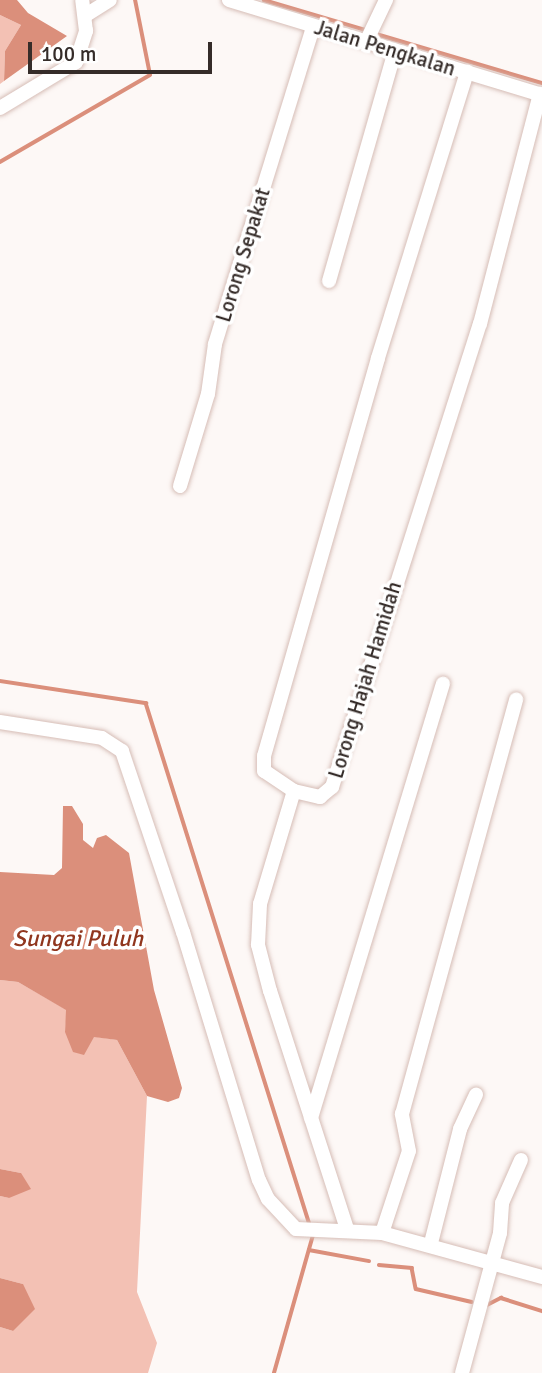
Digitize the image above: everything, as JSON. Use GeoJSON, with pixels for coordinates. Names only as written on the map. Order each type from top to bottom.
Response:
{"type":"FeatureCollection","features":[{"type":"Feature","properties":{"kind":"street"},"geometry":{"type":"LineString","coordinates":[[0,108],[76,62],[86,15],[82,0]]}},
{"type":"Feature","properties":{"kind":"street"},"geometry":{"type":"LineString","coordinates":[[86,15],[110,0]]}},
{"type":"Feature","properties":{"kind":"street","name":"Jalan Pengkalan"},"geometry":{"type":"LineString","coordinates":[[229,0],[541,94]]}},
{"type":"Feature","properties":{"kind":"street"},"geometry":{"type":"LineString","coordinates":[[367,40],[374,18],[386,0]]}},
{"type":"Feature","properties":{"kind":"street","name":"Lorong Sepakat"},"geometry":{"type":"LineString","coordinates":[[180,485],[208,394],[215,344],[313,27]]}},
{"type":"Feature","properties":{"kind":"street"},"geometry":{"type":"LineString","coordinates":[[329,281],[395,51]]}},
{"type":"Feature","properties":{"kind":"street"},"geometry":{"type":"LineString","coordinates":[[347,1229],[270,991],[257,925],[294,791],[264,771],[264,756],[377,358],[467,72]]}},
{"type":"Feature","properties":{"kind":"street","name":"Lorong Hajah Hamidah"},"geometry":{"type":"LineString","coordinates":[[294,791],[320,797],[332,787],[480,324],[541,94]]}},
{"type":"Feature","properties":{"kind":"street"},"geometry":{"type":"LineString","coordinates":[[311,1118],[443,684]]}},
{"type":"Feature","properties":{"kind":"street"},"geometry":{"type":"LineString","coordinates":[[382,1233],[409,1151],[402,1114],[516,699]]}},
{"type":"Feature","properties":{"kind":"street"},"geometry":{"type":"LineString","coordinates":[[0,722],[102,738],[122,751],[183,932],[259,1180],[277,1209],[296,1229],[307,1233],[347,1229],[382,1233],[431,1243],[492,1265],[542,1277]]}},
{"type":"Feature","properties":{"kind":"street"},"geometry":{"type":"LineString","coordinates":[[431,1243],[460,1129],[476,1094]]}},
{"type":"Feature","properties":{"kind":"street"},"geometry":{"type":"LineString","coordinates":[[462,1373],[492,1265],[502,1203],[521,1160]]}},
{"type":"Feature","properties":{"kind":"shaded area"},"geometry":{"type":"Polygon","coordinates":[[[0,15],[21,25],[5,51],[4,81],[0,84],[0,15]]]}},
{"type":"Feature","properties":{"kind":"shaded area"},"geometry":{"type":"Polygon","coordinates":[[[0,980],[18,982],[67,1010],[65,1032],[117,1040],[147,1096],[137,1292],[157,1343],[148,1373],[0,1373],[0,1327],[13,1331],[23,1284],[0,1278],[0,1196],[9,1198],[21,1173],[0,1169],[0,980]]]}},
{"type":"Feature","properties":{"kind":"water"},"geometry":{"type":"Polygon","coordinates":[[[0,0],[17,0],[28,13],[67,36],[4,81],[5,51],[21,25],[0,15],[0,0]]]}},
{"type":"Feature","properties":{"kind":"water","name":"Sungai Puluh"},"geometry":{"type":"Polygon","coordinates":[[[63,806],[72,806],[83,824],[83,840],[93,848],[97,838],[106,835],[129,853],[154,990],[182,1088],[179,1098],[168,1102],[147,1096],[117,1040],[94,1037],[84,1055],[73,1052],[65,1032],[66,1010],[18,982],[0,980],[0,872],[54,875],[62,868],[63,806]]]}},
{"type":"Feature","properties":{"kind":"water"},"geometry":{"type":"Polygon","coordinates":[[[0,1169],[21,1173],[31,1189],[9,1198],[0,1196],[0,1169]]]}},
{"type":"Feature","properties":{"kind":"water"},"geometry":{"type":"Polygon","coordinates":[[[0,1278],[23,1284],[35,1309],[13,1331],[0,1327],[0,1278]]]}},
{"type":"Feature","properties":{"kind":"waterway"},"geometry":{"type":"LineString","coordinates":[[0,162],[150,75],[135,0]]}},
{"type":"Feature","properties":{"kind":"waterway"},"geometry":{"type":"LineString","coordinates":[[264,0],[366,30]]}},
{"type":"Feature","properties":{"kind":"waterway"},"geometry":{"type":"LineString","coordinates":[[373,33],[542,83]]}},
{"type":"Feature","properties":{"kind":"waterway"},"geometry":{"type":"LineString","coordinates":[[0,681],[146,703],[310,1225]]}},
{"type":"Feature","properties":{"kind":"waterway"},"geometry":{"type":"LineString","coordinates":[[274,1373],[313,1235]]}},
{"type":"Feature","properties":{"kind":"waterway"},"geometry":{"type":"LineString","coordinates":[[309,1250],[369,1261]]}},
{"type":"Feature","properties":{"kind":"waterway"},"geometry":{"type":"LineString","coordinates":[[379,1265],[412,1268],[416,1289],[472,1302]]}},
{"type":"Feature","properties":{"kind":"waterway"},"geometry":{"type":"LineString","coordinates":[[487,1305],[501,1298],[542,1311]]}}]}
